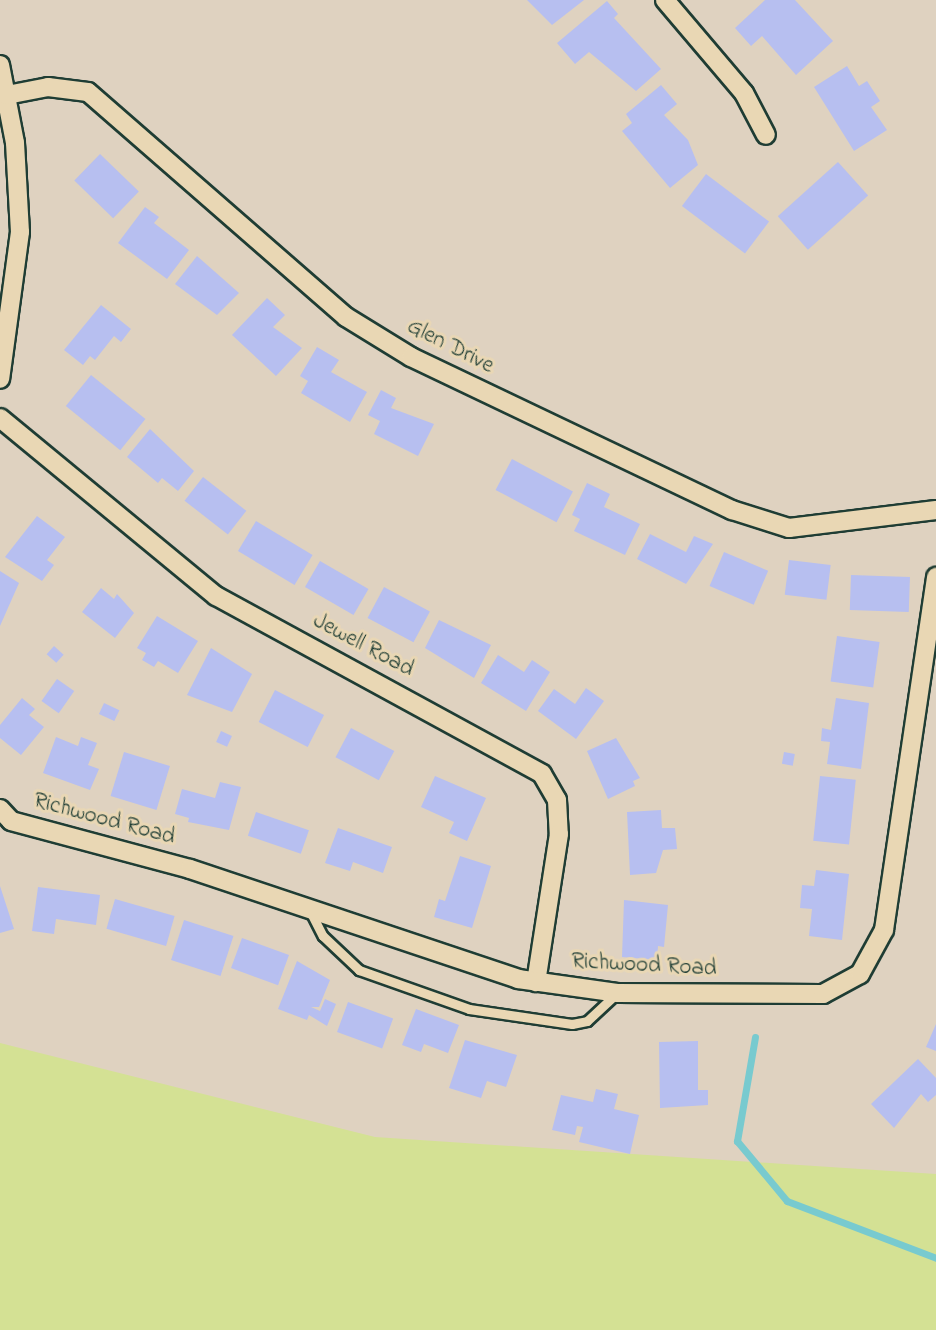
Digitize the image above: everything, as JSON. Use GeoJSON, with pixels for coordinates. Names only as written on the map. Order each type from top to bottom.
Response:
{"type":"FeatureCollection","features":[{"type":"Feature","properties":{"kind":"street"},"geometry":{"type":"LineString","coordinates":[[666,0],[744,93],[766,135]]}},
{"type":"Feature","properties":{"kind":"street"},"geometry":{"type":"LineString","coordinates":[[0,65],[7,95],[20,232],[0,379]]}},
{"type":"Feature","properties":{"kind":"street","name":"Glen Drive"},"geometry":{"type":"LineString","coordinates":[[7,95],[48,87],[88,92],[346,317],[411,357],[732,510],[789,528],[936,510]]}},
{"type":"Feature","properties":{"kind":"street","name":"Jewell Road"},"geometry":{"type":"LineString","coordinates":[[0,418],[216,596],[542,774],[557,800],[559,834],[536,982]]}},
{"type":"Feature","properties":{"kind":"street","name":"Richwood Road"},"geometry":{"type":"LineString","coordinates":[[4,818],[190,869],[536,982],[617,993],[804,996],[834,992],[860,974],[884,930],[936,577]]}},
{"type":"Feature","properties":{"kind":"lane"},"geometry":{"type":"LineString","coordinates":[[309,909],[323,936],[359,970],[469,1009],[572,1024],[587,1021],[617,993]]}},
{"type":"Feature","properties":{"kind":"green space"},"geometry":{"type":"Polygon","coordinates":[[[0,1043],[375,1137],[936,1174],[936,1330],[0,1330],[0,1043]]]}},
{"type":"Feature","properties":{"kind":"building"},"geometry":{"type":"Polygon","coordinates":[[[527,0],[584,0],[552,25],[527,0]]]}},
{"type":"Feature","properties":{"kind":"building"},"geometry":{"type":"Polygon","coordinates":[[[765,0],[795,0],[833,41],[796,75],[762,36],[751,46],[735,28],[765,0]]]}},
{"type":"Feature","properties":{"kind":"building"},"geometry":{"type":"Polygon","coordinates":[[[607,1],[618,14],[614,18],[661,69],[636,91],[589,52],[575,64],[557,43],[607,1]]]}},
{"type":"Feature","properties":{"kind":"building"},"geometry":{"type":"Polygon","coordinates":[[[847,66],[859,86],[867,81],[880,101],[871,107],[887,130],[854,151],[814,87],[847,66]]]}},
{"type":"Feature","properties":{"kind":"building"},"geometry":{"type":"Polygon","coordinates":[[[661,85],[677,104],[664,115],[688,140],[698,165],[670,188],[622,131],[632,123],[626,114],[661,85]]]}},
{"type":"Feature","properties":{"kind":"building"},"geometry":{"type":"Polygon","coordinates":[[[100,154],[139,192],[113,218],[74,181],[100,154]]]}},
{"type":"Feature","properties":{"kind":"building"},"geometry":{"type":"Polygon","coordinates":[[[838,162],[868,195],[808,250],[778,216],[838,162]]]}},
{"type":"Feature","properties":{"kind":"building"},"geometry":{"type":"Polygon","coordinates":[[[706,174],[769,222],[745,253],[682,206],[706,174]]]}},
{"type":"Feature","properties":{"kind":"building"},"geometry":{"type":"Polygon","coordinates":[[[145,207],[159,217],[154,223],[189,250],[167,279],[118,243],[145,207]]]}},
{"type":"Feature","properties":{"kind":"building"},"geometry":{"type":"Polygon","coordinates":[[[197,256],[239,293],[217,315],[175,284],[197,256]]]}},
{"type":"Feature","properties":{"kind":"building"},"geometry":{"type":"Polygon","coordinates":[[[267,298],[285,315],[273,327],[302,348],[276,376],[232,335],[267,298]]]}},
{"type":"Feature","properties":{"kind":"building"},"geometry":{"type":"Polygon","coordinates":[[[101,305],[131,329],[121,342],[114,336],[95,360],[90,356],[83,365],[64,350],[101,305]]]}},
{"type":"Feature","properties":{"kind":"building"},"geometry":{"type":"Polygon","coordinates":[[[317,347],[339,360],[331,372],[367,392],[350,422],[301,393],[308,381],[300,376],[317,347]]]}},
{"type":"Feature","properties":{"kind":"building"},"geometry":{"type":"Polygon","coordinates":[[[91,375],[145,419],[120,450],[66,406],[91,375]]]}},
{"type":"Feature","properties":{"kind":"building"},"geometry":{"type":"Polygon","coordinates":[[[381,390],[396,398],[391,408],[434,424],[418,456],[374,434],[380,421],[368,415],[381,390]]]}},
{"type":"Feature","properties":{"kind":"building"},"geometry":{"type":"Polygon","coordinates":[[[150,429],[194,471],[178,491],[162,478],[158,483],[127,457],[150,429]]]}},
{"type":"Feature","properties":{"kind":"building"},"geometry":{"type":"Polygon","coordinates":[[[512,459],[573,491],[556,522],[496,490],[512,459]]]}},
{"type":"Feature","properties":{"kind":"building"},"geometry":{"type":"Polygon","coordinates":[[[203,477],[246,511],[228,535],[185,501],[203,477]]]}},
{"type":"Feature","properties":{"kind":"building"},"geometry":{"type":"Polygon","coordinates":[[[587,483],[610,494],[604,507],[640,524],[625,555],[574,531],[580,519],[572,515],[587,483]]]}},
{"type":"Feature","properties":{"kind":"building"},"geometry":{"type":"Polygon","coordinates":[[[37,516],[65,537],[47,560],[54,565],[42,581],[5,557],[37,516]]]}},
{"type":"Feature","properties":{"kind":"building"},"geometry":{"type":"Polygon","coordinates":[[[256,521],[313,555],[295,585],[238,551],[256,521]]]}},
{"type":"Feature","properties":{"kind":"building"},"geometry":{"type":"Polygon","coordinates":[[[650,534],[686,552],[694,536],[713,544],[686,584],[637,559],[650,534]]]}},
{"type":"Feature","properties":{"kind":"building"},"geometry":{"type":"Polygon","coordinates":[[[724,552],[768,571],[754,605],[710,586],[724,552]]]}},
{"type":"Feature","properties":{"kind":"building"},"geometry":{"type":"Polygon","coordinates":[[[789,560],[831,565],[826,600],[785,595],[789,560]]]}},
{"type":"Feature","properties":{"kind":"building"},"geometry":{"type":"Polygon","coordinates":[[[320,561],[368,589],[353,615],[305,587],[320,561]]]}},
{"type":"Feature","properties":{"kind":"building"},"geometry":{"type":"Polygon","coordinates":[[[0,571],[19,583],[0,626],[0,571]]]}},
{"type":"Feature","properties":{"kind":"building"},"geometry":{"type":"Polygon","coordinates":[[[851,575],[910,577],[909,612],[850,610],[851,575]]]}},
{"type":"Feature","properties":{"kind":"building"},"geometry":{"type":"Polygon","coordinates":[[[384,587],[430,611],[413,642],[368,618],[384,587]]]}},
{"type":"Feature","properties":{"kind":"building"},"geometry":{"type":"Polygon","coordinates":[[[101,588],[114,599],[117,594],[134,613],[115,638],[82,612],[101,588]]]}},
{"type":"Feature","properties":{"kind":"building"},"geometry":{"type":"Polygon","coordinates":[[[157,616],[198,641],[178,673],[158,661],[154,667],[142,660],[146,653],[137,648],[157,616]]]}},
{"type":"Feature","properties":{"kind":"building"},"geometry":{"type":"Polygon","coordinates":[[[439,620],[491,645],[474,678],[425,648],[439,620]]]}},
{"type":"Feature","properties":{"kind":"building"},"geometry":{"type":"Polygon","coordinates":[[[837,636],[880,642],[873,688],[831,682],[837,636]]]}},
{"type":"Feature","properties":{"kind":"building"},"geometry":{"type":"Polygon","coordinates":[[[54,646],[64,655],[56,663],[47,654],[54,646]]]}},
{"type":"Feature","properties":{"kind":"building"},"geometry":{"type":"Polygon","coordinates":[[[211,648],[252,674],[232,712],[187,695],[211,648]]]}},
{"type":"Feature","properties":{"kind":"building"},"geometry":{"type":"Polygon","coordinates":[[[498,655],[524,672],[532,660],[550,672],[526,711],[481,683],[498,655]]]}},
{"type":"Feature","properties":{"kind":"building"},"geometry":{"type":"Polygon","coordinates":[[[57,679],[74,691],[59,713],[42,701],[57,679]]]}},
{"type":"Feature","properties":{"kind":"building"},"geometry":{"type":"Polygon","coordinates":[[[586,688],[604,701],[576,739],[538,711],[554,689],[575,704],[586,688]]]}},
{"type":"Feature","properties":{"kind":"building"},"geometry":{"type":"Polygon","coordinates":[[[275,690],[324,715],[308,747],[259,722],[275,690]]]}},
{"type":"Feature","properties":{"kind":"building"},"geometry":{"type":"Polygon","coordinates":[[[22,698],[35,709],[29,715],[44,727],[21,755],[0,738],[0,725],[22,698]]]}},
{"type":"Feature","properties":{"kind":"building"},"geometry":{"type":"Polygon","coordinates":[[[836,698],[869,703],[861,769],[827,764],[830,742],[821,741],[822,728],[831,730],[836,698]]]}},
{"type":"Feature","properties":{"kind":"building"},"geometry":{"type":"Polygon","coordinates":[[[104,703],[119,710],[114,721],[99,714],[104,703]]]}},
{"type":"Feature","properties":{"kind":"building"},"geometry":{"type":"Polygon","coordinates":[[[351,728],[394,751],[379,780],[336,757],[351,728]]]}},
{"type":"Feature","properties":{"kind":"building"},"geometry":{"type":"Polygon","coordinates":[[[221,731],[232,736],[227,747],[216,742],[221,731]]]}},
{"type":"Feature","properties":{"kind":"building"},"geometry":{"type":"Polygon","coordinates":[[[56,737],[78,746],[81,737],[97,743],[88,765],[99,769],[90,790],[43,773],[56,737]]]}},
{"type":"Feature","properties":{"kind":"building"},"geometry":{"type":"Polygon","coordinates":[[[616,738],[640,778],[633,781],[635,786],[608,799],[587,751],[616,738]]]}},
{"type":"Feature","properties":{"kind":"building"},"geometry":{"type":"Polygon","coordinates":[[[124,752],[170,766],[156,810],[111,796],[124,752]]]}},
{"type":"Feature","properties":{"kind":"building"},"geometry":{"type":"Polygon","coordinates":[[[784,752],[795,754],[793,766],[782,764],[784,752]]]}},
{"type":"Feature","properties":{"kind":"building"},"geometry":{"type":"Polygon","coordinates":[[[435,776],[486,798],[467,841],[449,833],[454,822],[421,807],[435,776]]]}},
{"type":"Feature","properties":{"kind":"building"},"geometry":{"type":"Polygon","coordinates":[[[820,776],[856,780],[849,844],[813,841],[820,776]]]}},
{"type":"Feature","properties":{"kind":"building"},"geometry":{"type":"Polygon","coordinates":[[[220,782],[241,787],[229,830],[188,822],[189,818],[175,814],[182,789],[215,798],[220,782]]]}},
{"type":"Feature","properties":{"kind":"building"},"geometry":{"type":"Polygon","coordinates":[[[661,810],[662,828],[675,828],[677,849],[663,850],[656,873],[630,875],[627,812],[661,810]]]}},
{"type":"Feature","properties":{"kind":"building"},"geometry":{"type":"Polygon","coordinates":[[[256,812],[309,830],[301,854],[248,836],[256,812]]]}},
{"type":"Feature","properties":{"kind":"building"},"geometry":{"type":"Polygon","coordinates":[[[338,828],[392,847],[383,873],[353,862],[350,871],[325,863],[338,828]]]}},
{"type":"Feature","properties":{"kind":"building"},"geometry":{"type":"Polygon","coordinates":[[[460,856],[491,866],[472,928],[434,917],[439,899],[445,901],[460,856]]]}},
{"type":"Feature","properties":{"kind":"building"},"geometry":{"type":"Polygon","coordinates":[[[816,870],[849,874],[842,940],[809,936],[812,909],[800,908],[802,885],[814,886],[816,870]]]}},
{"type":"Feature","properties":{"kind":"building"},"geometry":{"type":"Polygon","coordinates":[[[0,886],[14,929],[0,933],[0,886]]]}},
{"type":"Feature","properties":{"kind":"building"},"geometry":{"type":"Polygon","coordinates":[[[38,887],[100,895],[96,925],[56,919],[54,934],[32,931],[38,887]]]}},
{"type":"Feature","properties":{"kind":"building"},"geometry":{"type":"Polygon","coordinates":[[[115,899],[175,916],[166,946],[106,929],[115,899]]]}},
{"type":"Feature","properties":{"kind":"building"},"geometry":{"type":"Polygon","coordinates":[[[624,900],[668,905],[664,947],[658,946],[657,960],[622,957],[624,900]]]}},
{"type":"Feature","properties":{"kind":"building"},"geometry":{"type":"Polygon","coordinates":[[[184,920],[233,936],[220,976],[171,960],[184,920]]]}},
{"type":"Feature","properties":{"kind":"building"},"geometry":{"type":"Polygon","coordinates":[[[242,938],[289,955],[278,985],[231,968],[242,938]]]}},
{"type":"Feature","properties":{"kind":"building"},"geometry":{"type":"Polygon","coordinates":[[[297,961],[330,980],[319,1007],[311,1007],[320,1011],[325,999],[336,1004],[327,1026],[309,1015],[307,1020],[278,1009],[297,961]]]}},
{"type":"Feature","properties":{"kind":"building"},"geometry":{"type":"Polygon","coordinates":[[[348,1002],[393,1018],[382,1048],[337,1032],[348,1002]]]}},
{"type":"Feature","properties":{"kind":"building"},"geometry":{"type":"Polygon","coordinates":[[[416,1009],[459,1025],[448,1053],[424,1044],[421,1052],[402,1045],[416,1009]]]}},
{"type":"Feature","properties":{"kind":"building"},"geometry":{"type":"Polygon","coordinates":[[[936,1024],[936,1051],[926,1047],[936,1024]]]}},
{"type":"Feature","properties":{"kind":"building"},"geometry":{"type":"Polygon","coordinates":[[[465,1040],[517,1055],[506,1087],[487,1081],[481,1098],[449,1088],[465,1040]]]}},
{"type":"Feature","properties":{"kind":"building"},"geometry":{"type":"Polygon","coordinates":[[[698,1041],[698,1090],[708,1090],[708,1105],[660,1108],[659,1042],[698,1041]]]}},
{"type":"Feature","properties":{"kind":"building"},"geometry":{"type":"Polygon","coordinates":[[[918,1059],[936,1078],[936,1095],[928,1102],[921,1094],[894,1128],[871,1104],[918,1059]]]}},
{"type":"Feature","properties":{"kind":"building"},"geometry":{"type":"Polygon","coordinates":[[[596,1089],[618,1094],[614,1109],[639,1115],[630,1154],[579,1142],[583,1127],[577,1126],[575,1135],[552,1130],[561,1095],[593,1102],[596,1089]]]}},
{"type":"Feature","properties":{"kind":"waterway"},"geometry":{"type":"LineString","coordinates":[[755,1037],[737,1141],[787,1201],[936,1258]]}}]}
